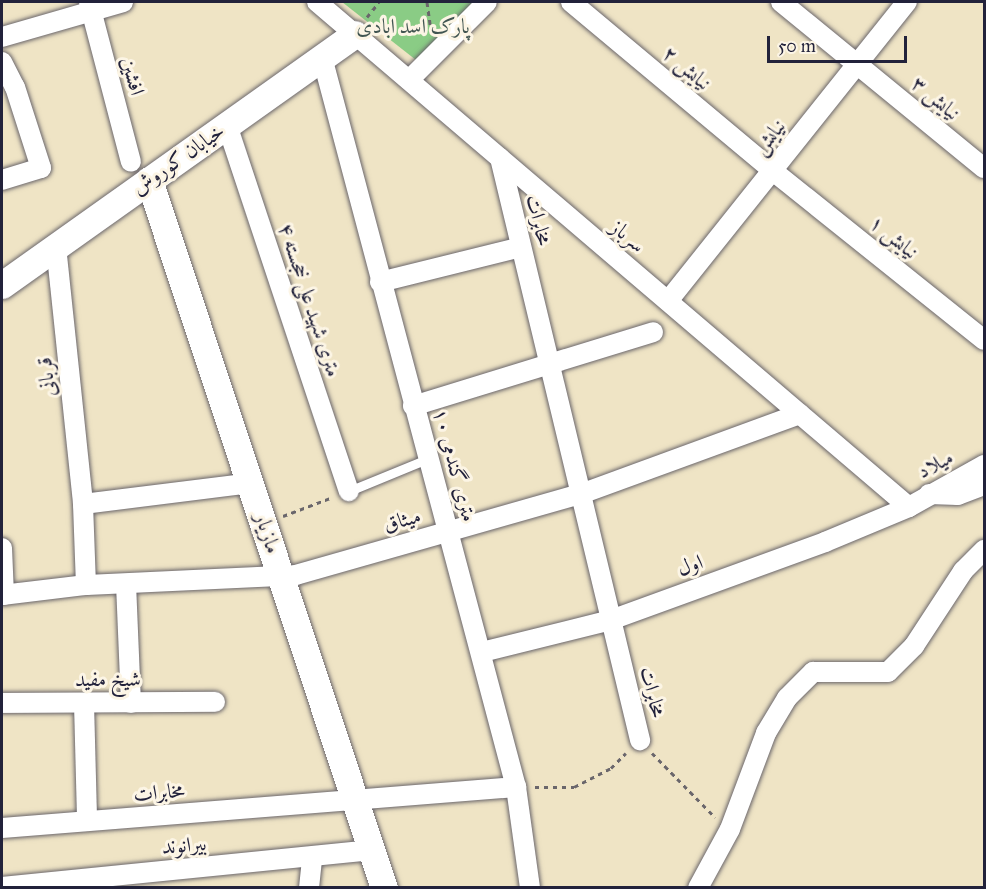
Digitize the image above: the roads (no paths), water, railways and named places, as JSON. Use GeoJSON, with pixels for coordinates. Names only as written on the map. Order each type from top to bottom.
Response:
{"type":"FeatureCollection","features":[{"type":"Feature","properties":{"kind":"street"},"geometry":{"type":"LineString","coordinates":[[2,37],[90,6],[123,2]]}},
{"type":"Feature","properties":{"kind":"street","name":"سرباز"},"geometry":{"type":"LineString","coordinates":[[317,2],[909,507]]}},
{"type":"Feature","properties":{"kind":"street"},"geometry":{"type":"LineString","coordinates":[[409,80],[487,2]]}},
{"type":"Feature","properties":{"kind":"street","name":"نیایش ۲"},"geometry":{"type":"LineString","coordinates":[[571,2],[773,171]]}},
{"type":"Feature","properties":{"kind":"street","name":"نیایش ۳"},"geometry":{"type":"LineString","coordinates":[[781,2],[984,168]]}},
{"type":"Feature","properties":{"kind":"street","name":"نیایش"},"geometry":{"type":"LineString","coordinates":[[668,301],[907,2]]}},
{"type":"Feature","properties":{"kind":"street","name":"افشین"},"geometry":{"type":"LineString","coordinates":[[90,6],[140,171]]}},
{"type":"Feature","properties":{"kind":"street","name":"خیابان کوروش"},"geometry":{"type":"LineString","coordinates":[[2,285],[56,246],[140,171],[227,125],[355,34]]}},
{"type":"Feature","properties":{"kind":"street","name":"۱۰ متری گندمی"},"geometry":{"type":"LineString","coordinates":[[322,57],[427,459],[482,652],[516,787],[530,888]]}},
{"type":"Feature","properties":{"kind":"street"},"geometry":{"type":"LineString","coordinates":[[2,62],[15,87],[41,168],[2,180]]}},
{"type":"Feature","properties":{"kind":"street","name":"۴ متری شهید علی خجسته"},"geometry":{"type":"LineString","coordinates":[[227,125],[349,491]]}},
{"type":"Feature","properties":{"kind":"street","name":"مخابرات"},"geometry":{"type":"LineString","coordinates":[[500,158],[640,740]]}},
{"type":"Feature","properties":{"kind":"street","name":"مازیار"},"geometry":{"type":"LineString","coordinates":[[140,171],[265,524],[384,888]]}},
{"type":"Feature","properties":{"kind":"street","name":"نیایش ۱"},"geometry":{"type":"LineString","coordinates":[[773,171],[984,340]]}},
{"type":"Feature","properties":{"kind":"street","name":"قربانی"},"geometry":{"type":"LineString","coordinates":[[56,246],[83,504],[86,585]]}},
{"type":"Feature","properties":{"kind":"street"},"geometry":{"type":"LineString","coordinates":[[380,282],[521,247]]}},
{"type":"Feature","properties":{"kind":"street"},"geometry":{"type":"LineString","coordinates":[[413,406],[653,332]]}},
{"type":"Feature","properties":{"kind":"street","name":"میثاق"},"geometry":{"type":"LineString","coordinates":[[3,595],[86,585],[296,575],[581,494],[801,414]]}},
{"type":"Feature","properties":{"kind":"street","name":"میلاد"},"geometry":{"type":"LineString","coordinates":[[909,507],[926,494],[984,465]]}},
{"type":"Feature","properties":{"kind":"street"},"geometry":{"type":"LineString","coordinates":[[83,504],[251,483]]}},
{"type":"Feature","properties":{"kind":"street"},"geometry":{"type":"LineString","coordinates":[[926,494],[958,495],[984,484]]}},
{"type":"Feature","properties":{"kind":"street","name":"اول"},"geometry":{"type":"LineString","coordinates":[[482,652],[611,620],[825,542],[909,507]]}},
{"type":"Feature","properties":{"kind":"street"},"geometry":{"type":"LineString","coordinates":[[2,548],[3,595]]}},
{"type":"Feature","properties":{"kind":"street"},"geometry":{"type":"LineString","coordinates":[[698,888],[730,829],[766,733],[787,698],[813,672],[888,672],[914,646],[963,571],[984,550]]}},
{"type":"Feature","properties":{"kind":"street"},"geometry":{"type":"LineString","coordinates":[[126,584],[131,703]]}},
{"type":"Feature","properties":{"kind":"street","name":"شیخ مفید"},"geometry":{"type":"LineString","coordinates":[[2,703],[215,702]]}},
{"type":"Feature","properties":{"kind":"street"},"geometry":{"type":"LineString","coordinates":[[84,703],[87,821]]}},
{"type":"Feature","properties":{"kind":"street","name":"مخابرات"},"geometry":{"type":"LineString","coordinates":[[2,828],[516,787]]}},
{"type":"Feature","properties":{"kind":"street","name":"بیرانوند"},"geometry":{"type":"LineString","coordinates":[[14,886],[86,883],[372,850]]}},
{"type":"Feature","properties":{"kind":"street"},"geometry":{"type":"LineString","coordinates":[[309,888],[312,857]]}},
{"type":"Feature","properties":{"kind":"lane"},"geometry":{"type":"LineString","coordinates":[[349,491],[427,459]]}},
{"type":"Feature","properties":{"kind":"park label","name":"پارک اسد ابادی"},"geometry":{"type":"Point","coordinates":[413,26]}}]}
